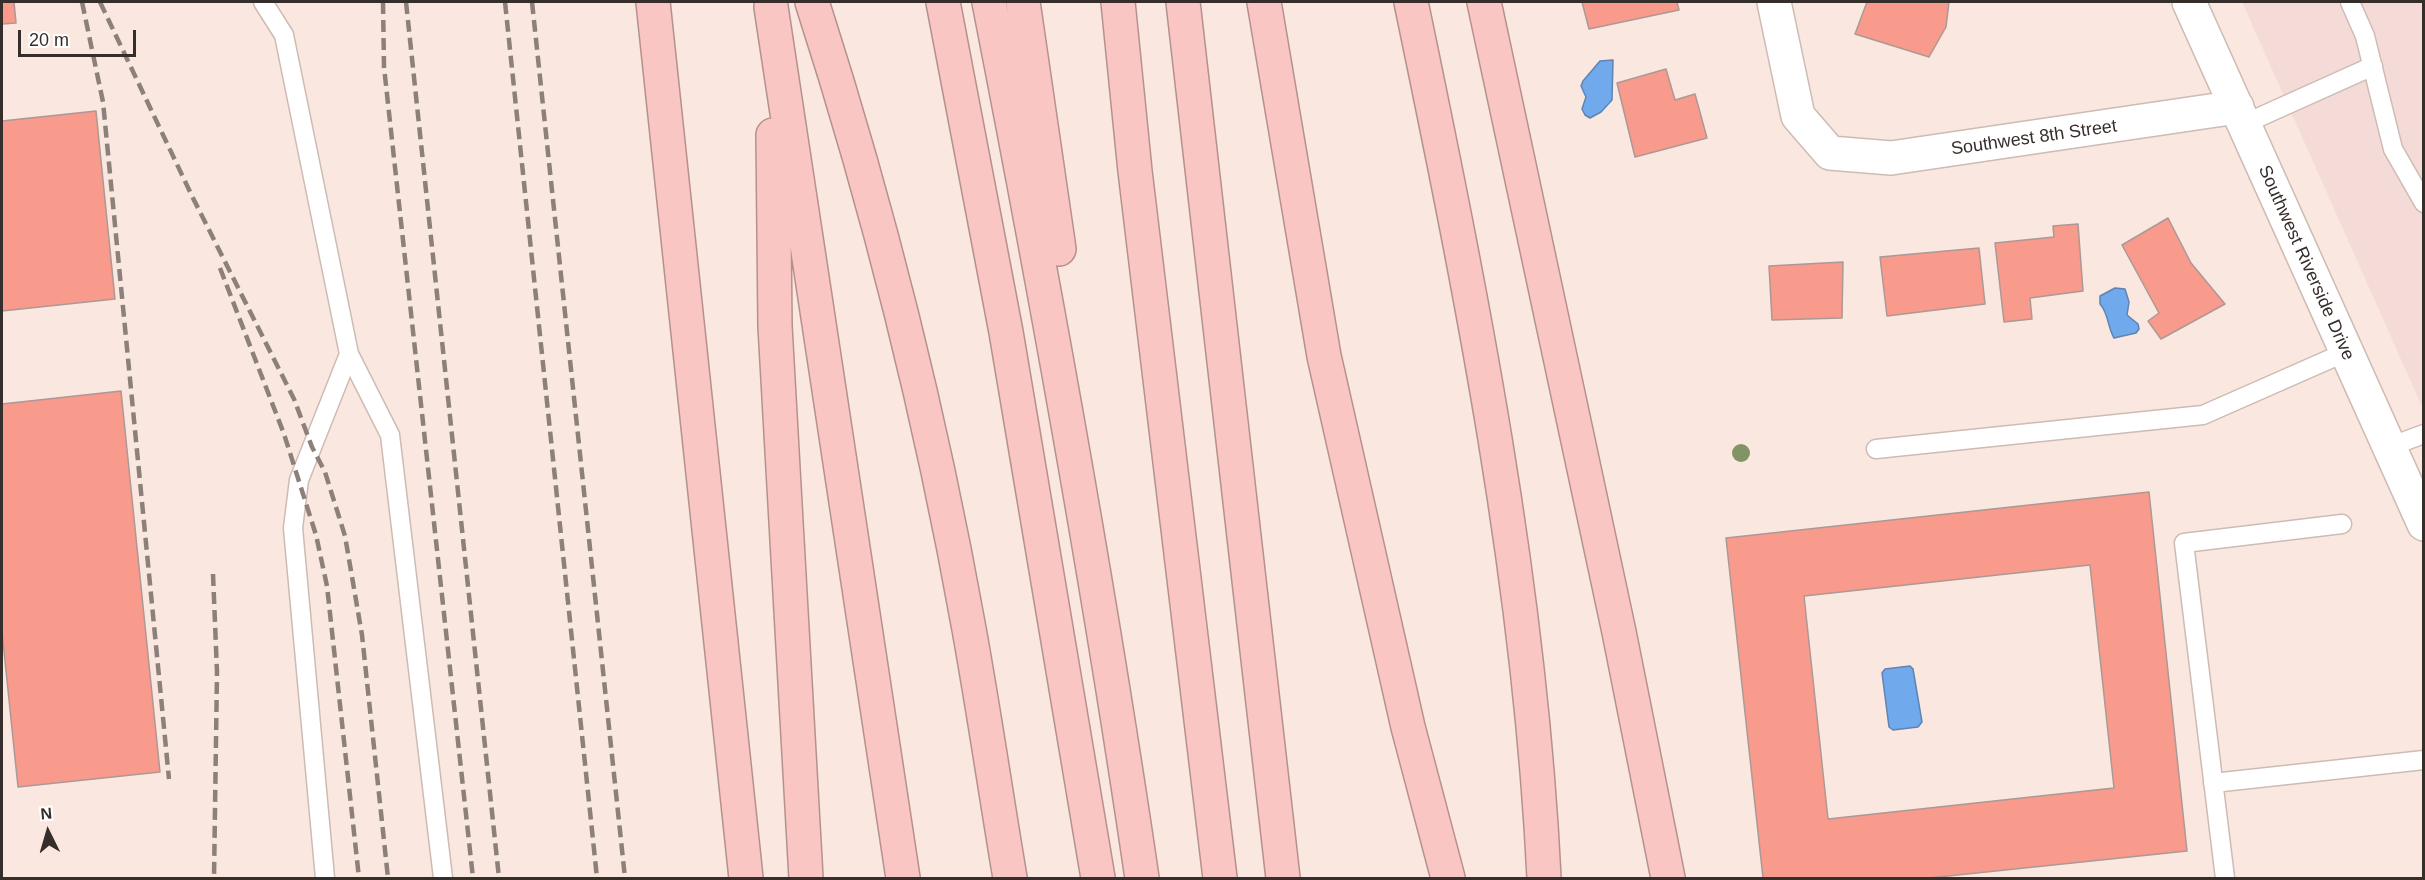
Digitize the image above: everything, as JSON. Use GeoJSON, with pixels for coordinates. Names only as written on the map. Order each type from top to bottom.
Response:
{"type":"FeatureCollection","features":[{"type":"Feature","properties":{"kind":"highway"},"geometry":{"type":"LineString","coordinates":[[652,2],[746,879]]}},
{"type":"Feature","properties":{"kind":"highway"},"geometry":{"type":"LineString","coordinates":[[812,2],[864,176],[927,420],[969,629],[1010,879]]}},
{"type":"Feature","properties":{"kind":"highway"},"geometry":{"type":"LineString","coordinates":[[943,2],[1006,332],[1098,879]]}},
{"type":"Feature","properties":{"kind":"highway"},"geometry":{"type":"LineString","coordinates":[[989,2],[1040,261],[1142,879]]}},
{"type":"Feature","properties":{"kind":"highway"},"geometry":{"type":"LineString","coordinates":[[1023,2],[1060,255],[1093,442],[1099,608]]}},
{"type":"Feature","properties":{"kind":"highway"},"geometry":{"type":"LineString","coordinates":[[1105,2],[1135,171]]}},
{"type":"Feature","properties":{"kind":"highway"},"geometry":{"type":"LineString","coordinates":[[1118,2],[1135,171],[1220,879]]}},
{"type":"Feature","properties":{"kind":"highway"},"geometry":{"type":"LineString","coordinates":[[1183,2],[1283,879]]}},
{"type":"Feature","properties":{"kind":"highway"},"geometry":{"type":"LineString","coordinates":[[1264,2],[1324,356],[1408,727],[1448,879]]}},
{"type":"Feature","properties":{"kind":"highway"},"geometry":{"type":"LineString","coordinates":[[1411,2],[1454,210],[1490,402],[1521,625],[1536,769],[1544,879]]}},
{"type":"Feature","properties":{"kind":"highway"},"geometry":{"type":"LineString","coordinates":[[1484,2],[1619,632],[1668,879]]}},
{"type":"Feature","properties":{"kind":"highway"},"geometry":{"type":"LineString","coordinates":[[771,4],[775,326],[806,879]]}},
{"type":"Feature","properties":{"kind":"highway"},"geometry":{"type":"LineString","coordinates":[[771,4],[903,879]]}},
{"type":"Feature","properties":{"kind":"street","name":"Southwest 8th Street"},"geometry":{"type":"LineString","coordinates":[[1774,2],[1798,116],[1830,153],[1891,159],[2240,116]]}},
{"type":"Feature","properties":{"kind":"street","name":"Southwest Riverside Drive"},"geometry":{"type":"LineString","coordinates":[[2189,2],[2424,524]]}},
{"type":"Feature","properties":{"kind":"lane"},"geometry":{"type":"LineString","coordinates":[[263,2],[284,35],[349,354],[390,435],[443,879]]}},
{"type":"Feature","properties":{"kind":"lane"},"geometry":{"type":"LineString","coordinates":[[2350,2],[2365,36],[2393,149],[2424,203]]}},
{"type":"Feature","properties":{"kind":"lane"},"geometry":{"type":"LineString","coordinates":[[2240,116],[2373,66]]}},
{"type":"Feature","properties":{"kind":"lane"},"geometry":{"type":"LineString","coordinates":[[1876,449],[2203,415],[2346,352]]}},
{"type":"Feature","properties":{"kind":"lane"},"geometry":{"type":"LineString","coordinates":[[325,879],[293,528],[299,480],[349,354]]}},
{"type":"Feature","properties":{"kind":"lane"},"geometry":{"type":"LineString","coordinates":[[2389,447],[2424,434]]}},
{"type":"Feature","properties":{"kind":"lane"},"geometry":{"type":"LineString","coordinates":[[2225,879],[2184,543],[2342,524]]}},
{"type":"Feature","properties":{"kind":"lane"},"geometry":{"type":"LineString","coordinates":[[2213,783],[2424,760]]}},
{"type":"Feature","properties":{"kind":"shaded area"},"geometry":{"type":"Polygon","coordinates":[[[2242,2],[2423,2],[2423,409],[2242,2]]]}},
{"type":"Feature","properties":{"kind":"water"},"geometry":{"type":"Polygon","coordinates":[[[1613,60],[1612,100],[1601,112],[1590,118],[1582,109],[1586,97],[1581,86],[1600,61],[1613,60]]]}},
{"type":"Feature","properties":{"kind":"water"},"geometry":{"type":"Polygon","coordinates":[[[2115,288],[2125,289],[2129,302],[2127,315],[2138,324],[2139,329],[2136,333],[2114,338],[2100,304],[2100,296],[2115,288]]]}},
{"type":"Feature","properties":{"kind":"water"},"geometry":{"type":"Polygon","coordinates":[[[1910,666],[1913,669],[1922,722],[1918,727],[1893,730],[1889,727],[1882,673],[1885,669],[1910,666]]]}},
{"type":"Feature","properties":{"kind":"building"},"geometry":{"type":"Polygon","coordinates":[[[2,2],[14,2],[16,23],[2,24],[2,2]]]}},
{"type":"Feature","properties":{"kind":"building"},"geometry":{"type":"Polygon","coordinates":[[[1582,2],[1677,2],[1679,10],[1589,29],[1582,2]]]}},
{"type":"Feature","properties":{"kind":"building"},"geometry":{"type":"Polygon","coordinates":[[[1867,2],[1949,2],[1946,27],[1929,57],[1855,34],[1867,2]]]}},
{"type":"Feature","properties":{"kind":"building"},"geometry":{"type":"Polygon","coordinates":[[[1666,69],[1675,100],[1695,94],[1707,138],[1635,157],[1617,83],[1666,69]]]}},
{"type":"Feature","properties":{"kind":"building"},"geometry":{"type":"Polygon","coordinates":[[[96,111],[115,299],[2,311],[2,121],[96,111]]]}},
{"type":"Feature","properties":{"kind":"building"},"geometry":{"type":"Polygon","coordinates":[[[2168,218],[2191,263],[2225,304],[2161,339],[2148,321],[2159,313],[2122,245],[2168,218]]]}},
{"type":"Feature","properties":{"kind":"building"},"geometry":{"type":"Polygon","coordinates":[[[2078,224],[2083,291],[2030,298],[2032,319],[2004,322],[1995,243],[2054,237],[2053,226],[2078,224]]]}},
{"type":"Feature","properties":{"kind":"building"},"geometry":{"type":"Polygon","coordinates":[[[1979,248],[1985,304],[1887,316],[1880,257],[1979,248]]]}},
{"type":"Feature","properties":{"kind":"building"},"geometry":{"type":"Polygon","coordinates":[[[1843,262],[1842,318],[1772,320],[1769,266],[1843,262]]]}},
{"type":"Feature","properties":{"kind":"building"},"geometry":{"type":"Polygon","coordinates":[[[121,391],[160,772],[18,787],[2,632],[2,404],[121,391]]]}},
{"type":"Feature","properties":{"kind":"building"},"geometry":{"type":"Polygon","coordinates":[[[2149,492],[2187,851],[1929,878],[1763,878],[1726,538],[2149,492]],[[2090,565],[1804,596],[1828,819],[2114,788],[2090,565]]]}},
{"type":"Feature","properties":{"kind":"railway"},"geometry":{"type":"LineString","coordinates":[[82,2],[103,102],[169,779]]}},
{"type":"Feature","properties":{"kind":"railway"},"geometry":{"type":"LineString","coordinates":[[100,2],[192,196],[294,399],[312,447],[325,472],[345,536],[362,635],[388,878]]}},
{"type":"Feature","properties":{"kind":"railway"},"geometry":{"type":"LineString","coordinates":[[383,2],[384,67],[473,878]]}},
{"type":"Feature","properties":{"kind":"railway"},"geometry":{"type":"LineString","coordinates":[[406,2],[499,878]]}},
{"type":"Feature","properties":{"kind":"railway"},"geometry":{"type":"LineString","coordinates":[[505,2],[597,878]]}},
{"type":"Feature","properties":{"kind":"railway"},"geometry":{"type":"LineString","coordinates":[[532,2],[625,878]]}},
{"type":"Feature","properties":{"kind":"railway"},"geometry":{"type":"LineString","coordinates":[[220,268],[284,434],[316,535],[327,586],[359,878]]}},
{"type":"Feature","properties":{"kind":"railway"},"geometry":{"type":"LineString","coordinates":[[213,574],[217,672],[214,878]]}}]}
